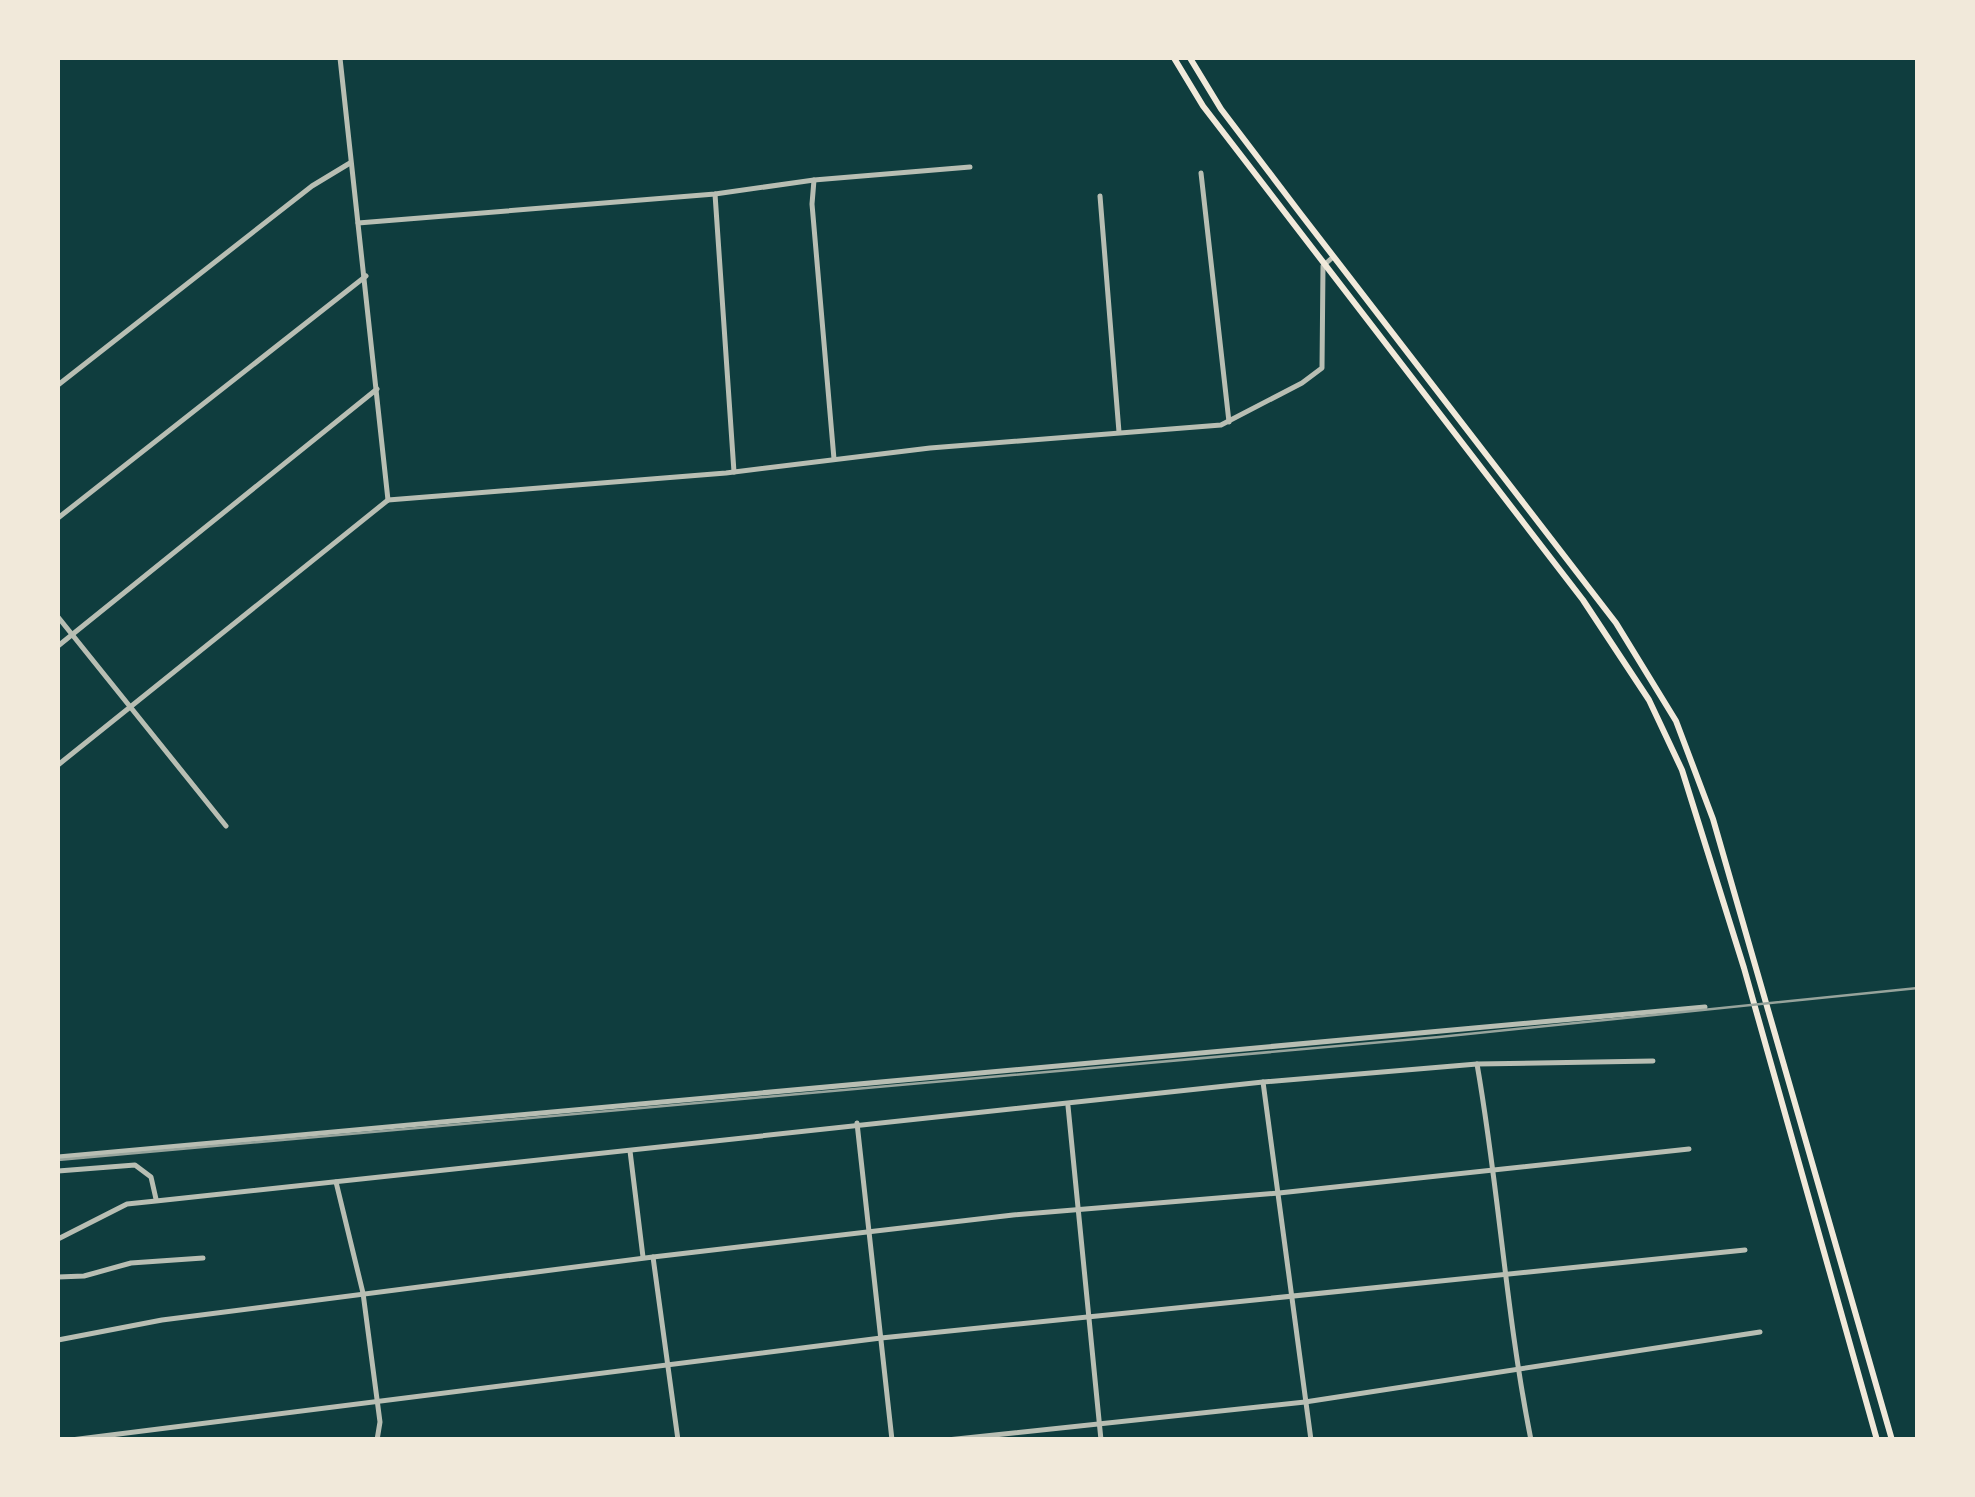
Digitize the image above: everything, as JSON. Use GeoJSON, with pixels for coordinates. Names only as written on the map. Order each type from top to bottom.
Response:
{"type":"FeatureCollection","features":[{"type":"Feature","properties":{"kind":"main road"},"geometry":{"type":"LineString","coordinates":[[1174,58],[1203,106],[1560,569],[1632,671],[1682,770],[1744,968],[1877,1440]]}},
{"type":"Feature","properties":{"kind":"main road"},"geometry":{"type":"LineString","coordinates":[[1190,58],[1221,109],[1594,593],[1657,686],[1700,780],[1892,1440]]}},
{"type":"Feature","properties":{"kind":"street"},"geometry":{"type":"LineString","coordinates":[[340,58],[388,500]]}},
{"type":"Feature","properties":{"kind":"street"},"geometry":{"type":"LineString","coordinates":[[58,385],[312,186],[350,163]]}},
{"type":"Feature","properties":{"kind":"street"},"geometry":{"type":"LineString","coordinates":[[358,223],[715,194],[814,180],[970,166]]}},
{"type":"Feature","properties":{"kind":"street"},"geometry":{"type":"LineString","coordinates":[[1201,173],[1228,422]]}},
{"type":"Feature","properties":{"kind":"street"},"geometry":{"type":"LineString","coordinates":[[814,180],[812,204],[834,460]]}},
{"type":"Feature","properties":{"kind":"street"},"geometry":{"type":"LineString","coordinates":[[715,194],[734,472]]}},
{"type":"Feature","properties":{"kind":"street"},"geometry":{"type":"LineString","coordinates":[[1100,196],[1119,433]]}},
{"type":"Feature","properties":{"kind":"street"},"geometry":{"type":"LineString","coordinates":[[58,766],[388,500],[734,472],[1228,422],[1302,383],[1322,368],[1323,266],[1333,256]]}},
{"type":"Feature","properties":{"kind":"street"},"geometry":{"type":"LineString","coordinates":[[58,518],[366,276]]}},
{"type":"Feature","properties":{"kind":"street"},"geometry":{"type":"LineString","coordinates":[[58,646],[378,389]]}},
{"type":"Feature","properties":{"kind":"street"},"geometry":{"type":"LineString","coordinates":[[58,616],[226,826]]}},
{"type":"Feature","properties":{"kind":"street"},"geometry":{"type":"LineString","coordinates":[[58,1157],[1705,1008]]}},
{"type":"Feature","properties":{"kind":"street"},"geometry":{"type":"LineString","coordinates":[[58,1239],[127,1204],[156,1200],[630,1151],[856,1123],[1068,1106],[1263,1082],[1477,1064],[1653,1061]]}},
{"type":"Feature","properties":{"kind":"street"},"geometry":{"type":"LineString","coordinates":[[1477,1064],[1496,1171],[1516,1367],[1530,1440]]}},
{"type":"Feature","properties":{"kind":"street"},"geometry":{"type":"LineString","coordinates":[[1263,1082],[1311,1440]]}},
{"type":"Feature","properties":{"kind":"street"},"geometry":{"type":"LineString","coordinates":[[1068,1106],[1101,1440]]}},
{"type":"Feature","properties":{"kind":"street"},"geometry":{"type":"LineString","coordinates":[[856,1123],[892,1440]]}},
{"type":"Feature","properties":{"kind":"street"},"geometry":{"type":"LineString","coordinates":[[58,1340],[162,1320],[643,1258],[1689,1149]]}},
{"type":"Feature","properties":{"kind":"street"},"geometry":{"type":"LineString","coordinates":[[630,1151],[643,1258]]}},
{"type":"Feature","properties":{"kind":"street"},"geometry":{"type":"LineString","coordinates":[[58,1171],[136,1165],[151,1178],[156,1200]]}},
{"type":"Feature","properties":{"kind":"street"},"geometry":{"type":"LineString","coordinates":[[336,1182],[363,1294],[380,1422],[377,1440]]}},
{"type":"Feature","properties":{"kind":"street"},"geometry":{"type":"LineString","coordinates":[[70,1440],[881,1338],[1745,1250]]}},
{"type":"Feature","properties":{"kind":"street"},"geometry":{"type":"LineString","coordinates":[[653,1257],[678,1440]]}},
{"type":"Feature","properties":{"kind":"street"},"geometry":{"type":"LineString","coordinates":[[58,1277],[84,1276],[131,1263],[203,1258]]}},
{"type":"Feature","properties":{"kind":"street"},"geometry":{"type":"LineString","coordinates":[[947,1440],[1304,1402],[1760,1332]]}},
{"type":"Feature","properties":{"kind":"railway"},"geometry":{"type":"LineString","coordinates":[[58,1160],[1439,1037],[1918,988]]}}]}
